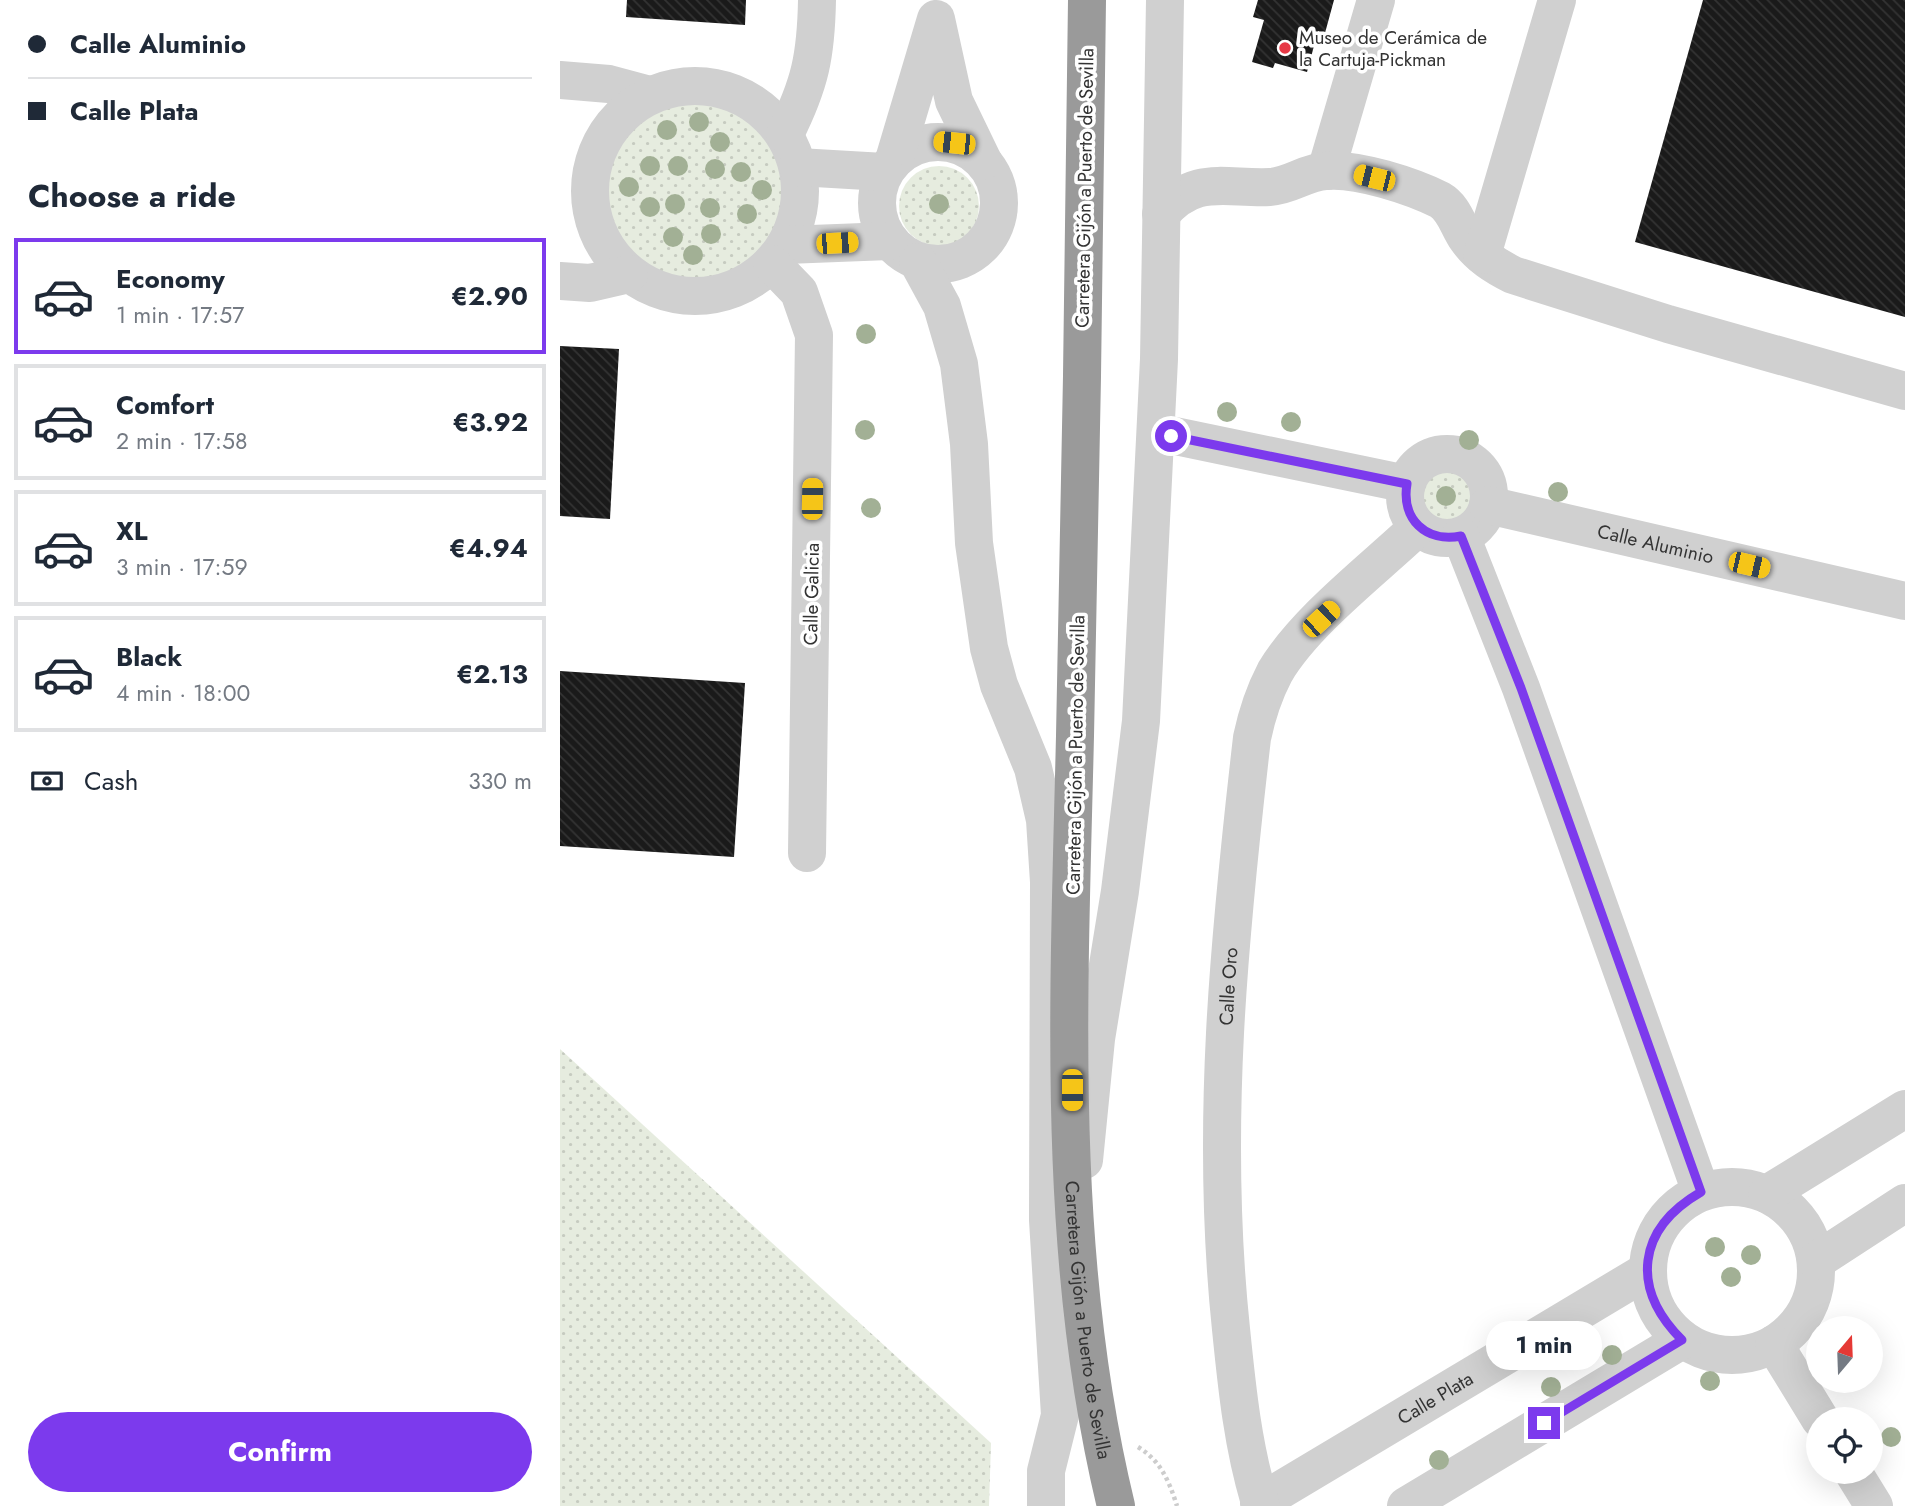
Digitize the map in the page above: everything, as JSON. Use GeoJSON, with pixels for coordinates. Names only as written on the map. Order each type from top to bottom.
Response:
{"type":"FeatureCollection","features":[{"type":"Feature","properties":{"kind":"highway","name":"Carretera Gijón a Puerto de Sevilla"},"geometry":{"type":"LineString","coordinates":[[1087,0],[1072,884],[1072,1167],[1075,1256],[1084,1348],[1099,1437],[1116,1506]]}},
{"type":"Feature","properties":{"kind":"street"},"geometry":{"type":"LineString","coordinates":[[791,151],[817,45],[817,0]]}},
{"type":"Feature","properties":{"kind":"street"},"geometry":{"type":"LineString","coordinates":[[1075,1256],[1096,1039],[1120,891],[1141,721],[1156,432],[1165,0]]}},
{"type":"Feature","properties":{"kind":"street"},"geometry":{"type":"LineString","coordinates":[[1161,214],[1185,191],[1232,184],[1270,187],[1287,184],[1315,173],[1376,0]]}},
{"type":"Feature","properties":{"kind":"street"},"geometry":{"type":"LineString","coordinates":[[1482,255],[1557,0]]}},
{"type":"Feature","properties":{"kind":"street"},"geometry":{"type":"LineString","coordinates":[[779,254],[904,251],[936,265],[954,263],[971,256],[990,236],[999,211],[999,192],[954,101],[935,9]]}},
{"type":"Feature","properties":{"kind":"street"},"geometry":{"type":"LineString","coordinates":[[935,9],[889,166],[878,189],[876,207],[880,225],[904,251],[942,306],[959,363],[969,444],[974,543],[989,648],[999,685],[1033,768],[1045,820],[1049,882],[1046,1051],[1048,1220],[1060,1415],[1046,1471],[1046,1506]]}},
{"type":"Feature","properties":{"kind":"street"},"geometry":{"type":"LineString","coordinates":[[560,80],[609,84],[650,95]]}},
{"type":"Feature","properties":{"kind":"street"},"geometry":{"type":"LineString","coordinates":[[697,85],[731,92],[761,109],[791,151],[801,201],[779,254],[745,284],[712,295],[677,295],[644,284],[616,262],[598,232],[589,198],[593,164],[607,132],[631,106],[650,95],[697,85]]}},
{"type":"Feature","properties":{"kind":"street"},"geometry":{"type":"LineString","coordinates":[[889,166],[906,150],[937,142],[954,143],[983,161]]}},
{"type":"Feature","properties":{"kind":"street"},"geometry":{"type":"LineString","coordinates":[[1162,142],[1180,161],[1200,169],[1374,178],[1442,201],[1482,255],[1495,267],[1513,275],[1612,308],[1905,391]]}},
{"type":"Feature","properties":{"kind":"street"},"geometry":{"type":"LineString","coordinates":[[791,151],[889,166]]}},
{"type":"Feature","properties":{"kind":"street","name":"Calle Galicia"},"geometry":{"type":"LineString","coordinates":[[779,254],[799,292],[814,335],[807,853]]}},
{"type":"Feature","properties":{"kind":"street"},"geometry":{"type":"LineString","coordinates":[[560,281],[590,283],[629,274]]}},
{"type":"Feature","properties":{"kind":"street"},"geometry":{"type":"LineString","coordinates":[[1156,432],[1407,484]]}},
{"type":"Feature","properties":{"kind":"street"},"geometry":{"type":"LineString","coordinates":[[1451,454],[1470,462],[1485,477],[1488,505],[1483,518],[1461,536],[1438,538],[1419,527],[1406,507],[1407,484],[1423,461],[1437,455],[1451,454]]}},
{"type":"Feature","properties":{"kind":"street","name":"Calle Aluminio"},"geometry":{"type":"LineString","coordinates":[[1488,505],[1905,601]]}},
{"type":"Feature","properties":{"kind":"street","name":"Calle Oro"},"geometry":{"type":"LineString","coordinates":[[1260,1504],[1241,1429],[1223,1252],[1220,1115],[1226,993],[1252,738],[1260,704],[1276,671],[1294,645],[1419,527]]}},
{"type":"Feature","properties":{"kind":"street"},"geometry":{"type":"LineString","coordinates":[[1461,536],[1521,688],[1701,1192]]}},
{"type":"Feature","properties":{"kind":"street"},"geometry":{"type":"LineString","coordinates":[[1072,884],[1046,1051],[1075,1256]]}},
{"type":"Feature","properties":{"kind":"street"},"geometry":{"type":"LineString","coordinates":[[1767,1194],[1905,1109]]}},
{"type":"Feature","properties":{"kind":"street"},"geometry":{"type":"LineString","coordinates":[[1734,1187],[1767,1194],[1791,1211],[1808,1234],[1816,1261],[1815,1286],[1808,1309],[1794,1329],[1774,1344],[1752,1353],[1728,1356],[1704,1351],[1682,1340],[1663,1321],[1651,1297],[1647,1271],[1651,1246],[1662,1223],[1679,1205],[1701,1192],[1734,1187]]}},
{"type":"Feature","properties":{"kind":"street"},"geometry":{"type":"LineString","coordinates":[[1816,1261],[1905,1203]]}},
{"type":"Feature","properties":{"kind":"street","name":"Calle Plata"},"geometry":{"type":"LineString","coordinates":[[1260,1504],[1647,1271]]}},
{"type":"Feature","properties":{"kind":"street"},"geometry":{"type":"LineString","coordinates":[[1406,1506],[1682,1340]]}},
{"type":"Feature","properties":{"kind":"street"},"geometry":{"type":"LineString","coordinates":[[1774,1344],[1813,1407]]}},
{"type":"Feature","properties":{"kind":"street"},"geometry":{"type":"LineString","coordinates":[[1860,1484],[1874,1506]]}},
{"type":"Feature","properties":{"kind":"path"},"geometry":{"type":"LineString","coordinates":[[1126,1445],[1137,1446],[1152,1455],[1163,1470],[1177,1506]]}},
{"type":"Feature","properties":{"kind":"shaded area"},"geometry":{"type":"Polygon","coordinates":[[[695,103],[729,109],[758,128],[777,157],[783,191],[777,225],[758,254],[729,273],[695,279],[661,273],[632,254],[613,225],[607,191],[613,157],[632,128],[661,109],[695,103]]]}},
{"type":"Feature","properties":{"kind":"shaded area"},"geometry":{"type":"Polygon","coordinates":[[[939,166],[954,169],[967,178],[976,191],[979,206],[976,221],[967,234],[954,243],[939,246],[924,243],[911,234],[902,221],[899,206],[902,191],[911,178],[924,169],[939,166]]]}},
{"type":"Feature","properties":{"kind":"shaded area"},"geometry":{"type":"Polygon","coordinates":[[[1439,455],[1455,455],[1470,462],[1481,473],[1488,488],[1485,512],[1476,525],[1455,537],[1439,537],[1424,530],[1413,519],[1406,504],[1406,488],[1413,473],[1424,462],[1439,455]]]}},
{"type":"Feature","properties":{"kind":"shaded area"},"geometry":{"type":"Polygon","coordinates":[[[560,1049],[991,1443],[989,1506],[560,1506],[560,1049]]]}},
{"type":"Feature","properties":{"kind":"building"},"geometry":{"type":"Polygon","coordinates":[[[627,0],[746,0],[745,25],[626,17],[627,0]]]}},
{"type":"Feature","properties":{"kind":"building","name":"Museo de Cerámica de la Cartuja-Pickman"},"geometry":{"type":"Polygon","coordinates":[[[1258,0],[1334,0],[1325,33],[1318,31],[1307,72],[1275,63],[1273,68],[1252,62],[1264,20],[1253,17],[1258,0]]]}},
{"type":"Feature","properties":{"kind":"building"},"geometry":{"type":"Polygon","coordinates":[[[1703,0],[1905,0],[1905,317],[1635,242],[1703,0]]]}},
{"type":"Feature","properties":{"kind":"building"},"geometry":{"type":"Polygon","coordinates":[[[560,346],[619,349],[610,519],[560,516],[560,346]]]}},
{"type":"Feature","properties":{"kind":"building"},"geometry":{"type":"Polygon","coordinates":[[[560,671],[745,683],[734,857],[560,846],[560,671]]]}},
{"type":"Feature","properties":{"kind":"place","name":"Museo de Cerámica de la Cartuja-Pickman"},"geometry":{"type":"Point","coordinates":[1285,48]}},
{"type":"Feature","properties":{"kind":"route"},"geometry":{"type":"LineString","coordinates":[[1171,436],[1407,484],[1406,507],[1419,527],[1438,538],[1461,536],[1521,688],[1701,1192],[1679,1205],[1662,1223],[1651,1246],[1647,1271],[1651,1297],[1663,1321],[1682,1340],[1544,1423]]}}]}
